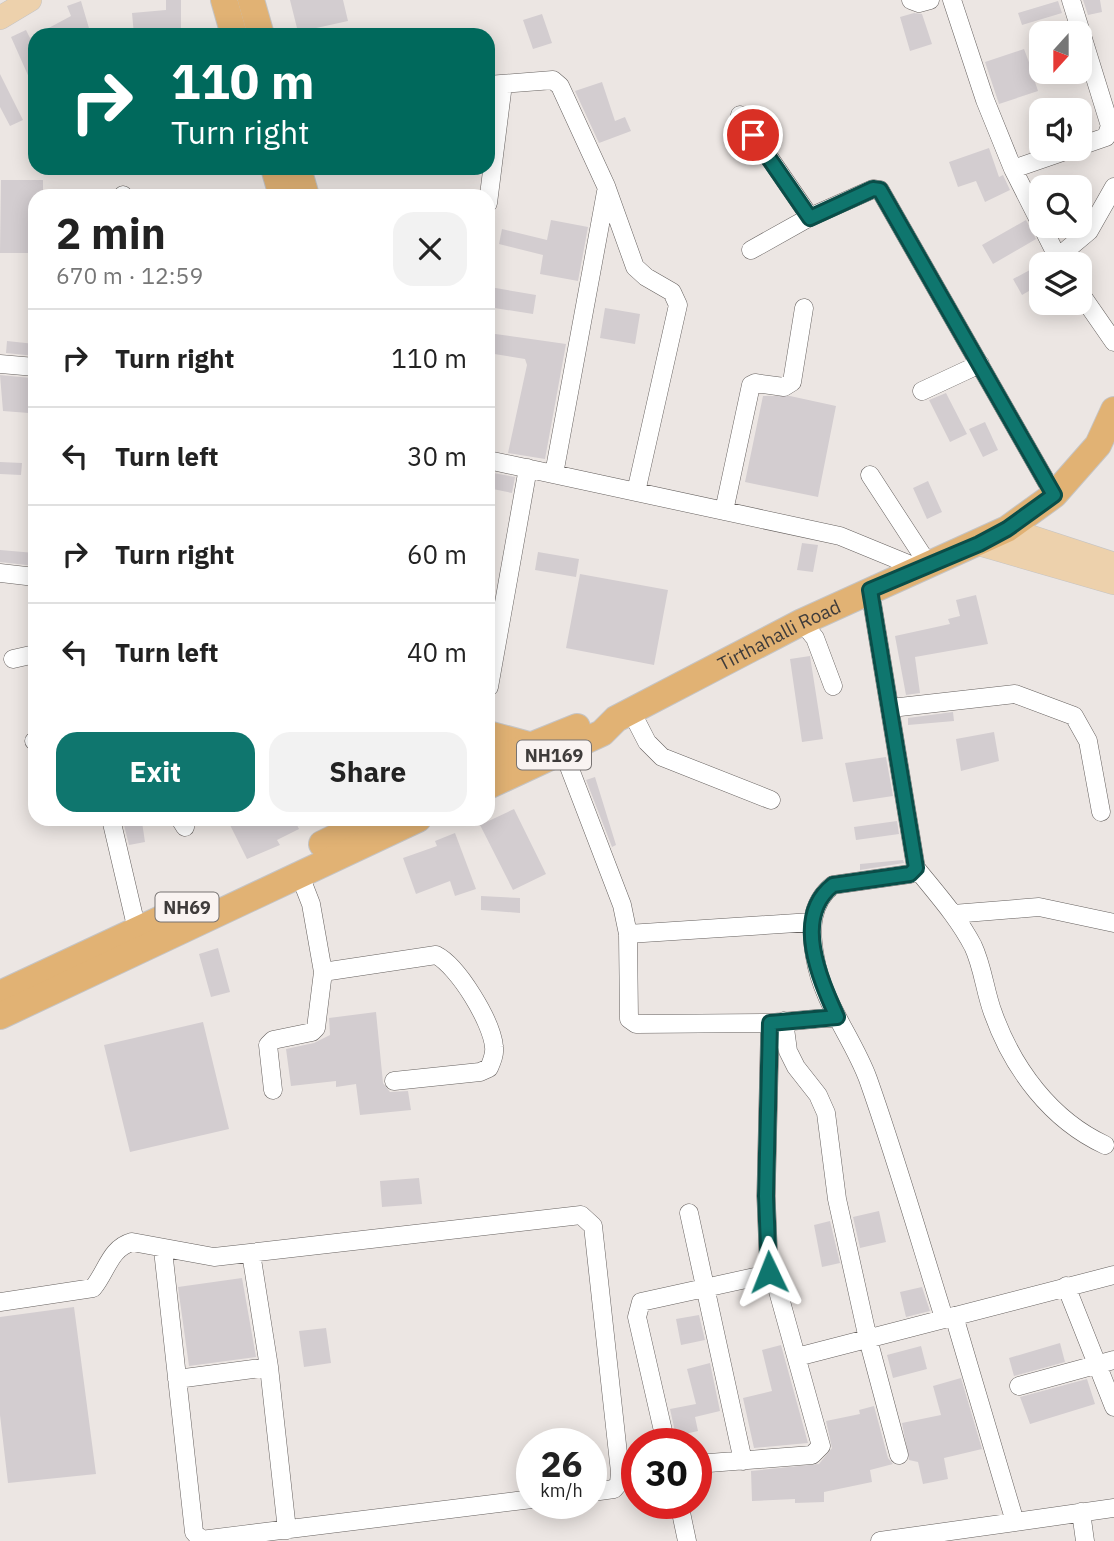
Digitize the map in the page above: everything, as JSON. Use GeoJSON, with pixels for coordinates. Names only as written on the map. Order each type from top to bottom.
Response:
{"type":"FeatureCollection","features":[{"type":"Feature","properties":{"kind":"highway"},"geometry":{"type":"LineString","coordinates":[[224,0],[232,28]]}},
{"type":"Feature","properties":{"kind":"highway"},"geometry":{"type":"LineString","coordinates":[[251,0],[259,28]]}},
{"type":"Feature","properties":{"kind":"highway","name":"Tirthahalli Road"},"geometry":{"type":"LineString","coordinates":[[495,783],[602,733],[623,715],[802,622],[1007,529],[1054,495],[1105,452],[1114,410]]}},
{"type":"Feature","properties":{"kind":"highway","name":"NH169"},"geometry":{"type":"LineString","coordinates":[[495,760],[594,720],[623,715]]}},
{"type":"Feature","properties":{"kind":"highway"},"geometry":{"type":"LineString","coordinates":[[495,736],[529,745]]}},
{"type":"Feature","properties":{"kind":"highway","name":"NH69"},"geometry":{"type":"LineString","coordinates":[[0,1017],[403,826]]}},
{"type":"Feature","properties":{"kind":"highway","name":"NH69"},"geometry":{"type":"LineString","coordinates":[[0,994],[137,930],[334,828]]}},
{"type":"Feature","properties":{"kind":"main road"},"geometry":{"type":"LineString","coordinates":[[0,18],[30,0]]}},
{"type":"Feature","properties":{"kind":"main road"},"geometry":{"type":"LineString","coordinates":[[1007,529],[1114,564]]}},
{"type":"Feature","properties":{"kind":"main road"},"geometry":{"type":"LineString","coordinates":[[979,544],[1114,583]]}},
{"type":"Feature","properties":{"kind":"street"},"geometry":{"type":"LineString","coordinates":[[911,0],[919,3],[930,0]]}},
{"type":"Feature","properties":{"kind":"street"},"geometry":{"type":"LineString","coordinates":[[953,0],[985,100],[1013,169],[1054,252]]}},
{"type":"Feature","properties":{"kind":"street"},"geometry":{"type":"LineString","coordinates":[[1071,0],[1110,126],[1106,137],[1092,142]]}},
{"type":"Feature","properties":{"kind":"street"},"geometry":{"type":"LineString","coordinates":[[496,85],[553,80],[560,86],[607,186],[554,474]]}},
{"type":"Feature","properties":{"kind":"street"},"geometry":{"type":"LineString","coordinates":[[740,115],[810,218]]}},
{"type":"Feature","properties":{"kind":"street"},"geometry":{"type":"LineString","coordinates":[[1013,169],[1036,161]]}},
{"type":"Feature","properties":{"kind":"street"},"geometry":{"type":"LineString","coordinates":[[1068,252],[1089,231],[1114,187]]}},
{"type":"Feature","properties":{"kind":"street"},"geometry":{"type":"LineString","coordinates":[[751,250],[810,218],[873,189],[880,190],[1054,495]]}},
{"type":"Feature","properties":{"kind":"street"},"geometry":{"type":"LineString","coordinates":[[606,192],[635,267],[646,277],[672,292],[678,305],[636,492]]}},
{"type":"Feature","properties":{"kind":"street"},"geometry":{"type":"LineString","coordinates":[[724,511],[751,385],[755,383],[784,387],[792,382],[804,308]]}},
{"type":"Feature","properties":{"kind":"street"},"geometry":{"type":"LineString","coordinates":[[1092,310],[1114,342]]}},
{"type":"Feature","properties":{"kind":"street"},"geometry":{"type":"LineString","coordinates":[[0,364],[28,366]]}},
{"type":"Feature","properties":{"kind":"street"},"geometry":{"type":"LineString","coordinates":[[922,391],[980,364]]}},
{"type":"Feature","properties":{"kind":"street"},"geometry":{"type":"LineString","coordinates":[[495,461],[840,536],[923,566]]}},
{"type":"Feature","properties":{"kind":"street"},"geometry":{"type":"LineString","coordinates":[[495,653],[528,468]]}},
{"type":"Feature","properties":{"kind":"street"},"geometry":{"type":"LineString","coordinates":[[870,475],[923,566]]}},
{"type":"Feature","properties":{"kind":"street"},"geometry":{"type":"LineString","coordinates":[[0,573],[28,576]]}},
{"type":"Feature","properties":{"kind":"street"},"geometry":{"type":"LineString","coordinates":[[870,590],[916,868],[953,914],[974,948],[993,1013],[1009,1049],[1048,1107],[1082,1134],[1105,1145]]}},
{"type":"Feature","properties":{"kind":"street"},"geometry":{"type":"LineString","coordinates":[[802,622],[815,638],[833,686]]}},
{"type":"Feature","properties":{"kind":"street"},"geometry":{"type":"LineString","coordinates":[[13,659],[28,656]]}},
{"type":"Feature","properties":{"kind":"street"},"geometry":{"type":"LineString","coordinates":[[891,708],[1016,694],[1074,716],[1088,741],[1101,812]]}},
{"type":"Feature","properties":{"kind":"street"},"geometry":{"type":"LineString","coordinates":[[623,715],[662,757],[771,800]]}},
{"type":"Feature","properties":{"kind":"street"},"geometry":{"type":"LineString","coordinates":[[563,751],[615,881],[628,934],[629,1019],[636,1024],[777,1022],[837,1017]]}},
{"type":"Feature","properties":{"kind":"street"},"geometry":{"type":"LineString","coordinates":[[113,826],[137,930]]}},
{"type":"Feature","properties":{"kind":"street"},"geometry":{"type":"LineString","coordinates":[[916,868],[910,874],[833,885],[818,902],[812,922],[815,959],[837,1017],[867,1076],[1015,1522]]}},
{"type":"Feature","properties":{"kind":"street"},"geometry":{"type":"LineString","coordinates":[[272,1090],[268,1045],[273,1040],[312,1032],[316,1028],[323,972],[311,904],[299,873]]}},
{"type":"Feature","properties":{"kind":"street"},"geometry":{"type":"LineString","coordinates":[[953,914],[1039,906],[1114,923]]}},
{"type":"Feature","properties":{"kind":"street"},"geometry":{"type":"LineString","coordinates":[[628,934],[812,922]]}},
{"type":"Feature","properties":{"kind":"street"},"geometry":{"type":"LineString","coordinates":[[323,972],[436,955],[454,969],[482,1014],[494,1046],[489,1068],[480,1072],[394,1081]]}},
{"type":"Feature","properties":{"kind":"street"},"geometry":{"type":"LineString","coordinates":[[769,1272],[766,1196],[777,1022]]}},
{"type":"Feature","properties":{"kind":"street"},"geometry":{"type":"LineString","coordinates":[[777,1022],[796,1068],[818,1095],[826,1114],[837,1199],[868,1339],[899,1455]]}},
{"type":"Feature","properties":{"kind":"street"},"geometry":{"type":"LineString","coordinates":[[689,1213],[743,1461]]}},
{"type":"Feature","properties":{"kind":"street"},"geometry":{"type":"LineString","coordinates":[[0,1302],[93,1288],[121,1245],[144,1244],[163,1250],[214,1257],[581,1215],[593,1226],[620,1472],[619,1483],[614,1489],[607,1490]]}},
{"type":"Feature","properties":{"kind":"street"},"geometry":{"type":"LineString","coordinates":[[163,1250],[194,1532],[201,1540],[516,1501]]}},
{"type":"Feature","properties":{"kind":"street"},"geometry":{"type":"LineString","coordinates":[[251,1253],[269,1367],[287,1530]]}},
{"type":"Feature","properties":{"kind":"street"},"geometry":{"type":"LineString","coordinates":[[663,1428],[637,1310],[641,1302],[769,1272],[776,1277],[821,1446],[818,1452],[812,1455],[712,1464]]}},
{"type":"Feature","properties":{"kind":"street"},"geometry":{"type":"LineString","coordinates":[[797,1357],[1114,1275]]}},
{"type":"Feature","properties":{"kind":"street"},"geometry":{"type":"LineString","coordinates":[[1066,1286],[1095,1365],[1114,1407]]}},
{"type":"Feature","properties":{"kind":"street"},"geometry":{"type":"LineString","coordinates":[[1019,1386],[1114,1360]]}},
{"type":"Feature","properties":{"kind":"street"},"geometry":{"type":"LineString","coordinates":[[177,1379],[269,1367]]}},
{"type":"Feature","properties":{"kind":"street"},"geometry":{"type":"LineString","coordinates":[[880,1541],[1114,1508]]}},
{"type":"Feature","properties":{"kind":"street"},"geometry":{"type":"LineString","coordinates":[[1081,1513],[1085,1541]]}},
{"type":"Feature","properties":{"kind":"street"},"geometry":{"type":"LineString","coordinates":[[682,1519],[687,1541]]}},
{"type":"Feature","properties":{"kind":"building"},"geometry":{"type":"Polygon","coordinates":[[[166,0],[181,0],[181,28],[133,28],[132,13],[166,10],[166,0]]]}},
{"type":"Feature","properties":{"kind":"building"},"geometry":{"type":"Polygon","coordinates":[[[290,0],[343,0],[348,21],[316,28],[297,28],[290,0]]]}},
{"type":"Feature","properties":{"kind":"building"},"geometry":{"type":"Polygon","coordinates":[[[1083,0],[1100,0],[1102,12],[1088,15],[1083,0]]]}},
{"type":"Feature","properties":{"kind":"building"},"geometry":{"type":"Polygon","coordinates":[[[81,1],[89,28],[49,28],[71,16],[67,6],[81,1]]]}},
{"type":"Feature","properties":{"kind":"building"},"geometry":{"type":"Polygon","coordinates":[[[1058,1],[1062,13],[1022,25],[1018,13],[1058,1]]]}},
{"type":"Feature","properties":{"kind":"building"},"geometry":{"type":"Polygon","coordinates":[[[542,14],[552,43],[533,49],[523,20],[542,14]]]}},
{"type":"Feature","properties":{"kind":"building"},"geometry":{"type":"Polygon","coordinates":[[[922,14],[932,44],[910,51],[900,17],[922,14]]]}},
{"type":"Feature","properties":{"kind":"building"},"geometry":{"type":"Polygon","coordinates":[[[26,30],[28,34],[28,75],[11,37],[26,30]]]}},
{"type":"Feature","properties":{"kind":"building"},"geometry":{"type":"Polygon","coordinates":[[[1024,49],[1029,62],[1029,84],[1036,84],[1038,91],[999,104],[985,62],[1024,49]]]}},
{"type":"Feature","properties":{"kind":"building"},"geometry":{"type":"Polygon","coordinates":[[[0,74],[23,120],[10,126],[0,107],[0,74]]]}},
{"type":"Feature","properties":{"kind":"building"},"geometry":{"type":"Polygon","coordinates":[[[602,82],[615,121],[625,117],[631,131],[599,143],[575,91],[602,82]]]}},
{"type":"Feature","properties":{"kind":"building"},"geometry":{"type":"Polygon","coordinates":[[[989,148],[999,177],[1003,175],[1010,190],[985,202],[976,181],[958,187],[949,162],[989,148]]]}},
{"type":"Feature","properties":{"kind":"building"},"geometry":{"type":"Polygon","coordinates":[[[1,180],[43,180],[43,189],[28,189],[28,253],[0,253],[1,180]]]}},
{"type":"Feature","properties":{"kind":"building"},"geometry":{"type":"Polygon","coordinates":[[[551,220],[588,227],[578,281],[540,274],[543,255],[499,244],[502,229],[547,240],[551,220]]]}},
{"type":"Feature","properties":{"kind":"building"},"geometry":{"type":"Polygon","coordinates":[[[1026,220],[1029,238],[1036,239],[993,264],[982,245],[1026,220]]]}},
{"type":"Feature","properties":{"kind":"building"},"geometry":{"type":"Polygon","coordinates":[[[1029,270],[1029,291],[1022,295],[1013,279],[1029,270]]]}},
{"type":"Feature","properties":{"kind":"building"},"geometry":{"type":"Polygon","coordinates":[[[495,288],[536,295],[533,314],[495,308],[495,288]]]}},
{"type":"Feature","properties":{"kind":"building"},"geometry":{"type":"Polygon","coordinates":[[[605,308],[640,314],[635,344],[600,338],[605,308]]]}},
{"type":"Feature","properties":{"kind":"building"},"geometry":{"type":"Polygon","coordinates":[[[495,334],[566,344],[545,459],[508,453],[527,365],[525,359],[495,354],[495,334]]]}},
{"type":"Feature","properties":{"kind":"building"},"geometry":{"type":"Polygon","coordinates":[[[7,341],[28,343],[28,355],[6,353],[7,341]]]}},
{"type":"Feature","properties":{"kind":"building"},"geometry":{"type":"Polygon","coordinates":[[[0,375],[28,378],[28,413],[3,411],[0,375]]]}},
{"type":"Feature","properties":{"kind":"building"},"geometry":{"type":"Polygon","coordinates":[[[946,393],[967,434],[950,442],[929,400],[946,393]]]}},
{"type":"Feature","properties":{"kind":"building"},"geometry":{"type":"Polygon","coordinates":[[[763,396],[790,396],[836,406],[818,497],[745,482],[763,396]]]}},
{"type":"Feature","properties":{"kind":"building"},"geometry":{"type":"Polygon","coordinates":[[[985,422],[998,450],[983,457],[969,429],[985,422]]]}},
{"type":"Feature","properties":{"kind":"building"},"geometry":{"type":"Polygon","coordinates":[[[0,462],[22,463],[21,475],[0,474],[0,462]]]}},
{"type":"Feature","properties":{"kind":"building"},"geometry":{"type":"Polygon","coordinates":[[[495,473],[515,477],[512,493],[495,489],[495,473]]]}},
{"type":"Feature","properties":{"kind":"building"},"geometry":{"type":"Polygon","coordinates":[[[928,481],[942,512],[927,519],[913,488],[928,481]]]}},
{"type":"Feature","properties":{"kind":"building"},"geometry":{"type":"Polygon","coordinates":[[[802,543],[818,545],[813,572],[797,570],[802,543]]]}},
{"type":"Feature","properties":{"kind":"building"},"geometry":{"type":"Polygon","coordinates":[[[0,550],[28,552],[28,565],[0,562],[0,550]]]}},
{"type":"Feature","properties":{"kind":"building"},"geometry":{"type":"Polygon","coordinates":[[[538,552],[579,559],[576,577],[535,570],[538,552]]]}},
{"type":"Feature","properties":{"kind":"building"},"geometry":{"type":"Polygon","coordinates":[[[580,574],[668,590],[654,665],[566,648],[580,574]]]}},
{"type":"Feature","properties":{"kind":"building"},"geometry":{"type":"Polygon","coordinates":[[[976,595],[988,644],[915,657],[920,693],[906,695],[895,636],[950,624],[948,619],[960,616],[956,600],[976,595]]]}},
{"type":"Feature","properties":{"kind":"building"},"geometry":{"type":"Polygon","coordinates":[[[810,656],[823,739],[802,742],[790,659],[810,656]]]}},
{"type":"Feature","properties":{"kind":"building"},"geometry":{"type":"Polygon","coordinates":[[[953,712],[954,721],[908,725],[908,718],[953,712]]]}},
{"type":"Feature","properties":{"kind":"building"},"geometry":{"type":"Polygon","coordinates":[[[994,732],[999,761],[961,771],[956,739],[994,732]]]}},
{"type":"Feature","properties":{"kind":"building"},"geometry":{"type":"Polygon","coordinates":[[[886,757],[893,796],[853,802],[845,763],[886,757]]]}},
{"type":"Feature","properties":{"kind":"building"},"geometry":{"type":"Polygon","coordinates":[[[595,777],[616,845],[612,847],[586,780],[595,777]]]}},
{"type":"Feature","properties":{"kind":"building"},"geometry":{"type":"Polygon","coordinates":[[[514,809],[546,874],[513,890],[481,826],[495,826],[495,818],[514,809]]]}},
{"type":"Feature","properties":{"kind":"building"},"geometry":{"type":"Polygon","coordinates":[[[897,821],[899,834],[856,840],[854,827],[897,821]]]}},
{"type":"Feature","properties":{"kind":"building"},"geometry":{"type":"Polygon","coordinates":[[[124,826],[143,826],[145,842],[129,845],[124,826]]]}},
{"type":"Feature","properties":{"kind":"building"},"geometry":{"type":"Polygon","coordinates":[[[230,826],[298,826],[299,829],[277,840],[280,845],[247,859],[230,826]]]}},
{"type":"Feature","properties":{"kind":"building"},"geometry":{"type":"Polygon","coordinates":[[[455,833],[476,889],[455,896],[450,881],[416,894],[403,858],[437,846],[435,841],[455,833]]]}},
{"type":"Feature","properties":{"kind":"building"},"geometry":{"type":"Polygon","coordinates":[[[903,860],[904,863],[860,870],[860,864],[903,860]]]}},
{"type":"Feature","properties":{"kind":"building"},"geometry":{"type":"Polygon","coordinates":[[[481,896],[520,898],[520,913],[481,910],[481,896]]]}},
{"type":"Feature","properties":{"kind":"building"},"geometry":{"type":"Polygon","coordinates":[[[218,948],[230,992],[211,997],[199,954],[218,948]]]}},
{"type":"Feature","properties":{"kind":"building"},"geometry":{"type":"Polygon","coordinates":[[[376,1012],[383,1083],[390,1092],[408,1091],[411,1110],[360,1115],[356,1084],[336,1087],[336,1081],[291,1086],[286,1049],[314,1043],[330,1035],[329,1018],[376,1012]]]}},
{"type":"Feature","properties":{"kind":"building"},"geometry":{"type":"Polygon","coordinates":[[[203,1022],[229,1129],[130,1152],[104,1045],[203,1022]]]}},
{"type":"Feature","properties":{"kind":"building"},"geometry":{"type":"Polygon","coordinates":[[[419,1178],[422,1204],[382,1207],[380,1181],[419,1178]]]}},
{"type":"Feature","properties":{"kind":"building"},"geometry":{"type":"Polygon","coordinates":[[[879,1211],[886,1242],[860,1248],[853,1217],[879,1211]]]}},
{"type":"Feature","properties":{"kind":"building"},"geometry":{"type":"Polygon","coordinates":[[[830,1221],[840,1263],[822,1267],[814,1225],[830,1221]]]}},
{"type":"Feature","properties":{"kind":"building"},"geometry":{"type":"Polygon","coordinates":[[[242,1278],[256,1357],[189,1366],[178,1287],[242,1278]]]}},
{"type":"Feature","properties":{"kind":"building"},"geometry":{"type":"Polygon","coordinates":[[[922,1287],[930,1311],[906,1317],[900,1292],[922,1287]]]}},
{"type":"Feature","properties":{"kind":"building"},"geometry":{"type":"Polygon","coordinates":[[[74,1307],[96,1474],[8,1483],[0,1415],[0,1317],[74,1307]]]}},
{"type":"Feature","properties":{"kind":"building"},"geometry":{"type":"Polygon","coordinates":[[[699,1315],[705,1340],[681,1345],[676,1319],[699,1315]]]}},
{"type":"Feature","properties":{"kind":"building"},"geometry":{"type":"Polygon","coordinates":[[[326,1328],[331,1363],[304,1367],[299,1331],[326,1328]]]}},
{"type":"Feature","properties":{"kind":"building"},"geometry":{"type":"Polygon","coordinates":[[[1060,1343],[1065,1362],[1014,1376],[1009,1358],[1060,1343]]]}},
{"type":"Feature","properties":{"kind":"building"},"geometry":{"type":"Polygon","coordinates":[[[781,1345],[808,1443],[754,1448],[743,1398],[772,1391],[762,1350],[781,1345]]]}},
{"type":"Feature","properties":{"kind":"building"},"geometry":{"type":"Polygon","coordinates":[[[921,1346],[927,1369],[893,1378],[887,1355],[921,1346]]]}},
{"type":"Feature","properties":{"kind":"building"},"geometry":{"type":"Polygon","coordinates":[[[710,1363],[720,1411],[695,1417],[697,1428],[674,1428],[670,1409],[696,1404],[687,1369],[710,1363]]]}},
{"type":"Feature","properties":{"kind":"building"},"geometry":{"type":"Polygon","coordinates":[[[961,1378],[982,1449],[944,1458],[948,1479],[923,1484],[918,1462],[909,1460],[902,1423],[941,1415],[933,1386],[961,1378]]]}},
{"type":"Feature","properties":{"kind":"building"},"geometry":{"type":"Polygon","coordinates":[[[1087,1379],[1095,1404],[1030,1424],[1020,1397],[1087,1379]]]}},
{"type":"Feature","properties":{"kind":"building"},"geometry":{"type":"Polygon","coordinates":[[[874,1406],[888,1458],[893,1464],[870,1470],[872,1482],[824,1492],[824,1502],[795,1503],[795,1499],[752,1501],[751,1471],[819,1464],[832,1448],[826,1421],[860,1414],[859,1410],[874,1406]]]}},
{"type":"Feature","properties":{"kind":"route"},"geometry":{"type":"LineString","coordinates":[[753,135],[810,218],[873,189],[880,190],[1054,495],[1007,529],[979,544],[870,590],[916,868],[910,874],[833,885],[825,891],[813,914],[815,959],[837,1017],[770,1023],[766,1196],[769,1272]]}}]}
